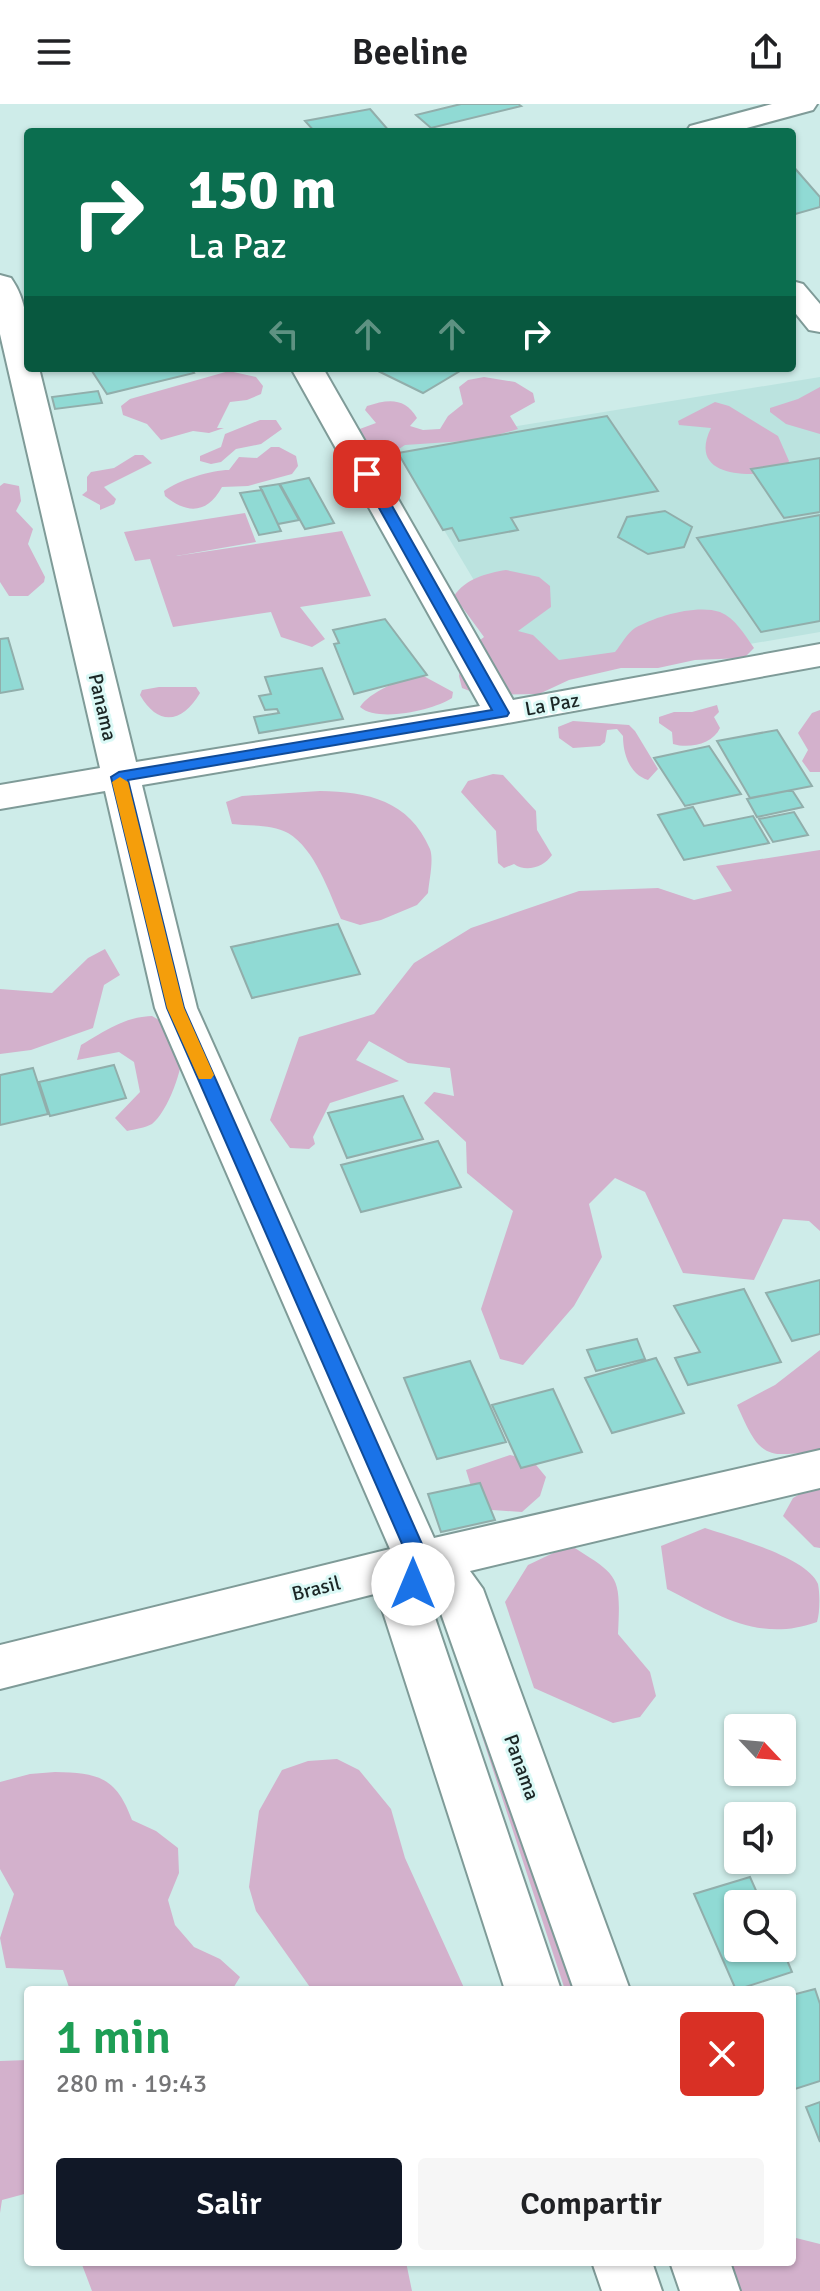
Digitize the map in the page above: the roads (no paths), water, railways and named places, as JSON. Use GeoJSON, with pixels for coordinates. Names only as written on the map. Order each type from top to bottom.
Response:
{"type":"FeatureCollection","features":[{"type":"Feature","properties":{"kind":"street"},"geometry":{"type":"LineString","coordinates":[[715,128],[803,104]]}},
{"type":"Feature","properties":{"kind":"street"},"geometry":{"type":"LineString","coordinates":[[796,295],[820,323]]}},
{"type":"Feature","properties":{"kind":"street","name":"Panama"},"geometry":{"type":"LineString","coordinates":[[9,301],[24,366]]}},
{"type":"Feature","properties":{"kind":"street","name":"Panama"},"geometry":{"type":"LineString","coordinates":[[25,372],[176,1008],[420,1562],[458,1589],[601,1986]]}},
{"type":"Feature","properties":{"kind":"street"},"geometry":{"type":"LineString","coordinates":[[309,372],[502,713]]}},
{"type":"Feature","properties":{"kind":"street","name":"La Paz"},"geometry":{"type":"LineString","coordinates":[[0,797],[502,713],[820,655]]}},
{"type":"Feature","properties":{"kind":"street","name":"Brasil"},"geometry":{"type":"LineString","coordinates":[[0,1667],[420,1562],[820,1469]]}},
{"type":"Feature","properties":{"kind":"street"},"geometry":{"type":"LineString","coordinates":[[420,1562],[406,1606],[532,1986]]}},
{"type":"Feature","properties":{"kind":"street"},"geometry":{"type":"LineString","coordinates":[[623,2266],[632,2291]]}},
{"type":"Feature","properties":{"kind":"street"},"geometry":{"type":"LineString","coordinates":[[701,2266],[710,2291]]}}]}
